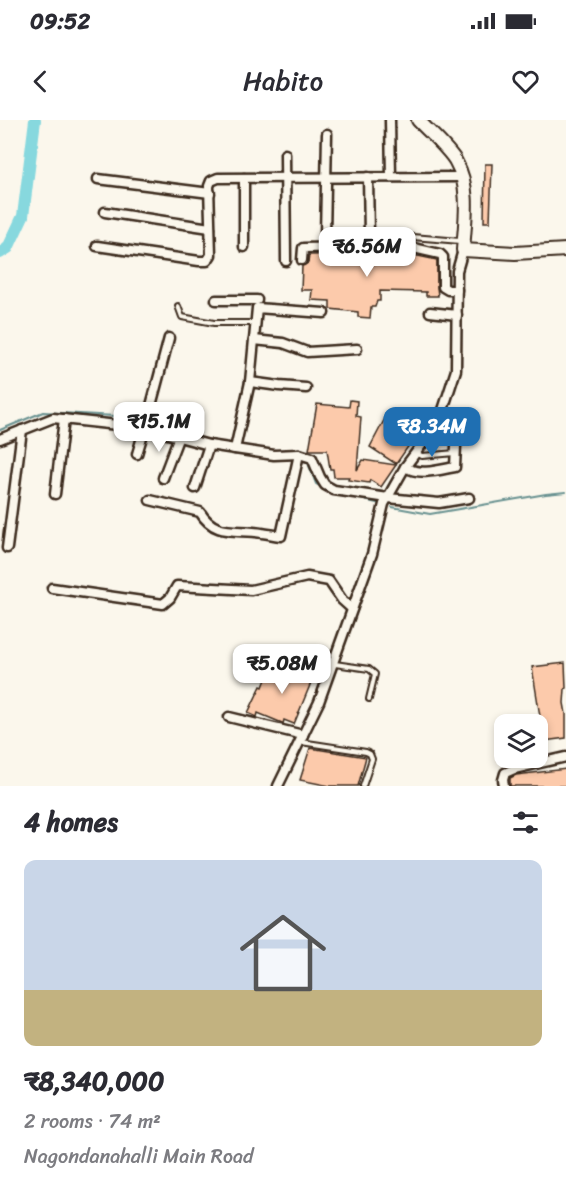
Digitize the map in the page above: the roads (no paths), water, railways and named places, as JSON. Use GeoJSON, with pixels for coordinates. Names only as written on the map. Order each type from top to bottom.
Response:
{"type":"FeatureCollection","features":[{"type":"Feature","properties":{"kind":"street"},"geometry":{"type":"LineString","coordinates":[[390,120],[391,177]]}},
{"type":"Feature","properties":{"kind":"street"},"geometry":{"type":"LineString","coordinates":[[278,786],[319,702],[372,554],[384,504],[405,467],[426,440],[443,410],[456,370],[457,271],[463,245],[466,212],[462,177],[456,160],[418,120]]}},
{"type":"Feature","properties":{"kind":"street"},"geometry":{"type":"LineString","coordinates":[[326,236],[327,134]]}},
{"type":"Feature","properties":{"kind":"street"},"geometry":{"type":"LineString","coordinates":[[285,154],[286,261]]}},
{"type":"Feature","properties":{"kind":"street"},"geometry":{"type":"LineString","coordinates":[[368,177],[369,235]]}},
{"type":"Feature","properties":{"kind":"street"},"geometry":{"type":"LineString","coordinates":[[97,246],[207,261],[211,255],[211,181],[218,178],[462,177]]}},
{"type":"Feature","properties":{"kind":"street"},"geometry":{"type":"LineString","coordinates":[[244,178],[244,247]]}},
{"type":"Feature","properties":{"kind":"street"},"geometry":{"type":"LineString","coordinates":[[98,179],[210,193]]}},
{"type":"Feature","properties":{"kind":"street"},"geometry":{"type":"LineString","coordinates":[[105,212],[210,228]]}},
{"type":"Feature","properties":{"kind":"street"},"geometry":{"type":"LineString","coordinates":[[302,260],[303,248],[350,247],[374,243],[396,244],[440,254],[444,261],[443,287],[448,290],[457,290]]}},
{"type":"Feature","properties":{"kind":"street"},"geometry":{"type":"LineString","coordinates":[[463,245],[515,253],[566,250]]}},
{"type":"Feature","properties":{"kind":"street"},"geometry":{"type":"LineString","coordinates":[[216,300],[257,300],[324,313]]}},
{"type":"Feature","properties":{"kind":"street"},"geometry":{"type":"LineString","coordinates":[[235,450],[250,382],[257,300]]}},
{"type":"Feature","properties":{"kind":"street"},"geometry":{"type":"LineString","coordinates":[[430,312],[457,315]]}},
{"type":"Feature","properties":{"kind":"street"},"geometry":{"type":"LineString","coordinates":[[137,454],[169,338]]}},
{"type":"Feature","properties":{"kind":"street"},"geometry":{"type":"LineString","coordinates":[[254,340],[283,343],[307,352],[357,349]]}},
{"type":"Feature","properties":{"kind":"street"},"geometry":{"type":"LineString","coordinates":[[250,382],[306,388]]}},
{"type":"Feature","properties":{"kind":"street"},"geometry":{"type":"LineString","coordinates":[[0,439],[52,417],[145,428],[235,450],[274,455],[299,454],[312,458],[325,485],[334,490],[439,503],[469,498]]}},
{"type":"Feature","properties":{"kind":"street"},"geometry":{"type":"LineString","coordinates":[[55,494],[64,419]]}},
{"type":"Feature","properties":{"kind":"street"},"geometry":{"type":"LineString","coordinates":[[7,548],[22,430]]}},
{"type":"Feature","properties":{"kind":"street"},"geometry":{"type":"LineString","coordinates":[[163,478],[179,436]]}},
{"type":"Feature","properties":{"kind":"street"},"geometry":{"type":"LineString","coordinates":[[195,488],[209,445]]}},
{"type":"Feature","properties":{"kind":"street"},"geometry":{"type":"LineString","coordinates":[[405,467],[412,471],[434,472],[456,467],[456,449]]}},
{"type":"Feature","properties":{"kind":"street"},"geometry":{"type":"LineString","coordinates":[[150,500],[200,513],[206,522],[224,531],[281,536],[299,454]]}},
{"type":"Feature","properties":{"kind":"street"},"geometry":{"type":"LineString","coordinates":[[52,588],[163,604],[170,598],[177,586],[251,590],[306,576],[329,581],[342,600],[352,609]]}},
{"type":"Feature","properties":{"kind":"street"},"geometry":{"type":"LineString","coordinates":[[229,717],[301,738]]}},
{"type":"Feature","properties":{"kind":"street"},"geometry":{"type":"LineString","coordinates":[[504,786],[505,773],[566,757]]}},
{"type":"Feature","properties":{"kind":"lane"},"geometry":{"type":"LineString","coordinates":[[389,235],[463,245]]}},
{"type":"Feature","properties":{"kind":"lane"},"geometry":{"type":"LineString","coordinates":[[178,306],[182,317],[213,322],[255,323]]}},
{"type":"Feature","properties":{"kind":"lane"},"geometry":{"type":"LineString","coordinates":[[416,453],[422,456],[456,449]]}},
{"type":"Feature","properties":{"kind":"lane"},"geometry":{"type":"LineString","coordinates":[[333,663],[369,669],[375,674],[369,699]]}},
{"type":"Feature","properties":{"kind":"lane"},"geometry":{"type":"LineString","coordinates":[[301,738],[370,754],[372,759],[363,786]]}},
{"type":"Feature","properties":{"kind":"waterway"},"geometry":{"type":"LineString","coordinates":[[0,253],[8,248],[23,216],[35,120]]}},
{"type":"Feature","properties":{"kind":"waterway"},"geometry":{"type":"LineString","coordinates":[[0,430],[43,412],[116,416],[143,423]]}},
{"type":"Feature","properties":{"kind":"waterway"},"geometry":{"type":"LineString","coordinates":[[180,433],[212,441]]}},
{"type":"Feature","properties":{"kind":"waterway"},"geometry":{"type":"LineString","coordinates":[[306,458],[316,484],[332,493]]}},
{"type":"Feature","properties":{"kind":"waterway"},"geometry":{"type":"LineString","coordinates":[[392,507],[430,514],[566,492]]}},
{"type":"Feature","properties":{"kind":"waterway"},"geometry":{"type":"LineString","coordinates":[[343,495],[381,504]]}}]}
